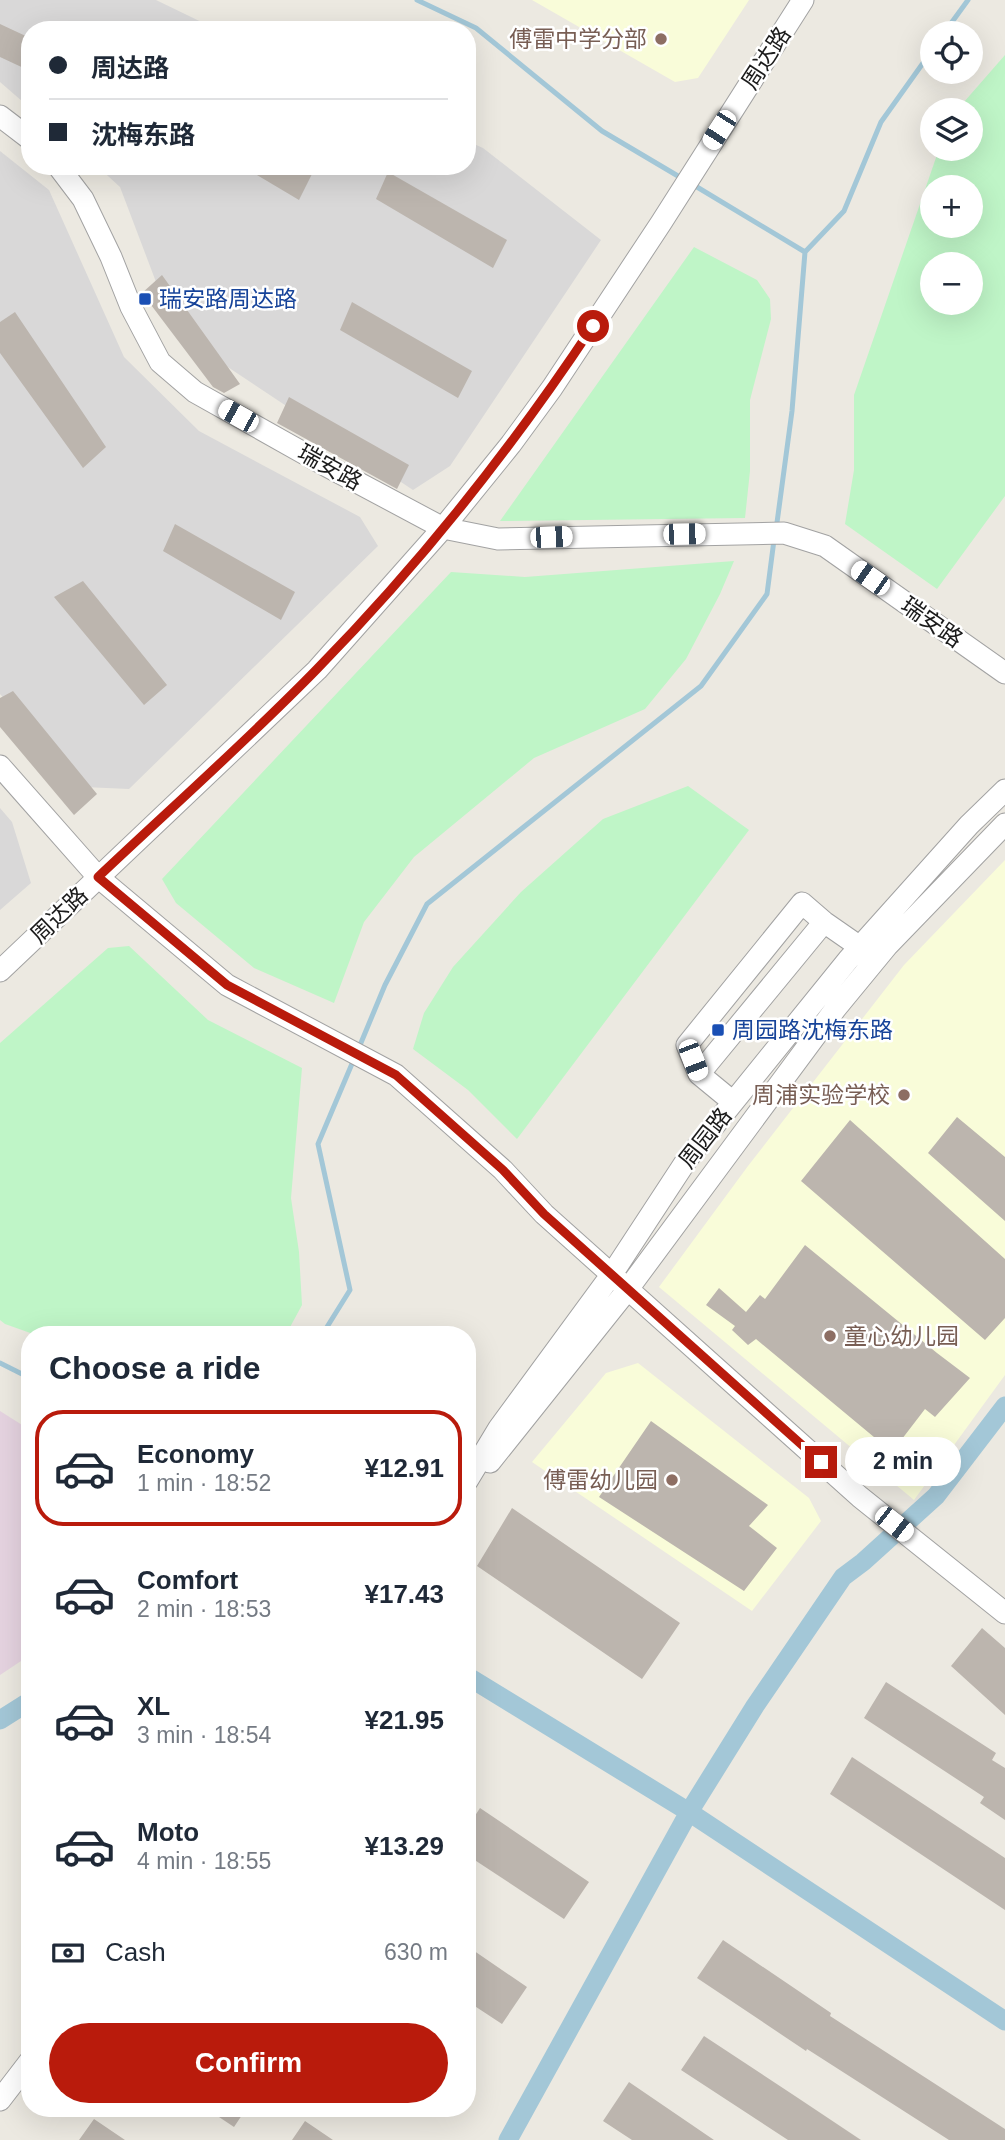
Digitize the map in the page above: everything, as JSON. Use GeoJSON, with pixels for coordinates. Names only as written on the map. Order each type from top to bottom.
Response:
{"type":"FeatureCollection","features":[{"type":"Feature","properties":{"kind":"street","name":"周达路"},"geometry":{"type":"LineString","coordinates":[[0,971],[317,670],[443,528],[512,444],[552,388],[803,0]]}},
{"type":"Feature","properties":{"kind":"street"},"geometry":{"type":"LineString","coordinates":[[0,116],[21,132]]}},
{"type":"Feature","properties":{"kind":"street","name":"瑞安路"},"geometry":{"type":"LineString","coordinates":[[65,175],[83,199],[131,307],[160,362],[195,392],[443,528],[498,538],[784,533],[825,546],[1005,674]]}},
{"type":"Feature","properties":{"kind":"street"},"geometry":{"type":"LineString","coordinates":[[0,766],[98,877],[227,985],[396,1075],[503,1170],[544,1214],[860,1497],[1005,1613]]}},
{"type":"Feature","properties":{"kind":"street","name":"周园路"},"geometry":{"type":"LineString","coordinates":[[476,1479],[521,1425],[620,1281],[688,1158],[860,947],[969,825],[1005,790]]}},
{"type":"Feature","properties":{"kind":"street","name":"周园路"},"geometry":{"type":"LineString","coordinates":[[476,1465],[499,1428],[887,946],[1005,824]]}},
{"type":"Feature","properties":{"kind":"street"},"geometry":{"type":"LineString","coordinates":[[733,1102],[699,1074],[824,922],[860,947]]}},
{"type":"Feature","properties":{"kind":"street"},"geometry":{"type":"LineString","coordinates":[[0,2100],[21,2073]]}},
{"type":"Feature","properties":{"kind":"shaded area"},"geometry":{"type":"Polygon","coordinates":[[[0,0],[156,0],[199,21],[21,21],[21,100],[0,82],[0,0]]]}},
{"type":"Feature","properties":{"kind":"shaded area","name":"傅雷中学分部"},"geometry":{"type":"Polygon","coordinates":[[[532,0],[749,0],[698,78],[675,82],[532,0]]]}},
{"type":"Feature","properties":{"kind":"shaded area"},"geometry":{"type":"Polygon","coordinates":[[[476,145],[601,240],[450,466],[413,490],[175,332],[120,187],[107,175],[476,175],[476,145]]]}},
{"type":"Feature","properties":{"kind":"shaded area"},"geometry":{"type":"Polygon","coordinates":[[[0,151],[21,168],[21,175],[30,175],[49,190],[124,357],[199,431],[360,517],[378,546],[129,789],[84,787],[0,694],[0,151]]]}},
{"type":"Feature","properties":{"kind":"shaded area"},"geometry":{"type":"Polygon","coordinates":[[[0,808],[12,822],[31,883],[0,910],[0,808]]]}},
{"type":"Feature","properties":{"kind":"shaded area"},"geometry":{"type":"Polygon","coordinates":[[[1005,860],[1005,1375],[914,1500],[659,1287],[748,1166],[904,965],[1005,860]]]}},
{"type":"Feature","properties":{"kind":"shaded area","name":"傅雷幼儿园"},"geometry":{"type":"Polygon","coordinates":[[[638,1363],[809,1498],[821,1521],[752,1611],[532,1462],[606,1373],[638,1363]]]}},
{"type":"Feature","properties":{"kind":"shaded area"},"geometry":{"type":"Polygon","coordinates":[[[0,1411],[21,1424],[21,1661],[0,1675],[0,1411]]]}},
{"type":"Feature","properties":{"kind":"green space"},"geometry":{"type":"Polygon","coordinates":[[[1005,55],[1005,496],[937,589],[845,524],[854,470],[854,395],[920,204],[920,238],[983,238],[983,175],[930,175],[935,161],[983,161],[983,98],[967,98],[980,84],[983,84],[983,80],[1005,55]]]}},
{"type":"Feature","properties":{"kind":"green space"},"geometry":{"type":"Polygon","coordinates":[[[694,247],[757,280],[770,299],[771,319],[750,400],[750,471],[745,518],[500,521],[694,247]]]}},
{"type":"Feature","properties":{"kind":"green space"},"geometry":{"type":"Polygon","coordinates":[[[734,561],[686,659],[645,709],[534,758],[414,857],[364,922],[334,1003],[254,968],[176,903],[162,879],[451,572],[525,577],[734,561]]]}},
{"type":"Feature","properties":{"kind":"green space"},"geometry":{"type":"Polygon","coordinates":[[[688,786],[749,830],[517,1139],[468,1090],[413,1049],[424,1013],[453,967],[521,892],[603,819],[688,786]]]}},
{"type":"Feature","properties":{"kind":"green space"},"geometry":{"type":"Polygon","coordinates":[[[129,946],[208,1020],[302,1068],[291,1198],[299,1252],[302,1305],[291,1326],[21,1326],[21,1330],[0,1320],[0,1043],[108,948],[129,946]]]}},
{"type":"Feature","properties":{"kind":"building"},"geometry":{"type":"Polygon","coordinates":[[[0,24],[21,34],[21,67],[0,57],[0,24]]]}},
{"type":"Feature","properties":{"kind":"building"},"geometry":{"type":"Polygon","coordinates":[[[257,175],[312,175],[299,200],[257,175]]]}},
{"type":"Feature","properties":{"kind":"building"},"geometry":{"type":"Polygon","coordinates":[[[387,175],[393,175],[507,240],[493,268],[376,199],[387,175]]]}},
{"type":"Feature","properties":{"kind":"building"},"geometry":{"type":"Polygon","coordinates":[[[162,275],[240,384],[224,393],[213,387],[142,293],[162,275]]]}},
{"type":"Feature","properties":{"kind":"building"},"geometry":{"type":"Polygon","coordinates":[[[352,302],[472,371],[458,398],[340,330],[352,302]]]}},
{"type":"Feature","properties":{"kind":"building"},"geometry":{"type":"Polygon","coordinates":[[[15,312],[106,447],[83,468],[0,353],[0,322],[15,312]]]}},
{"type":"Feature","properties":{"kind":"building"},"geometry":{"type":"Polygon","coordinates":[[[289,397],[409,465],[397,489],[277,423],[289,397]]]}},
{"type":"Feature","properties":{"kind":"building"},"geometry":{"type":"Polygon","coordinates":[[[175,524],[295,592],[281,620],[163,551],[175,524]]]}},
{"type":"Feature","properties":{"kind":"building"},"geometry":{"type":"Polygon","coordinates":[[[83,581],[167,685],[144,705],[54,597],[83,581]]]}},
{"type":"Feature","properties":{"kind":"building"},"geometry":{"type":"Polygon","coordinates":[[[13,691],[97,794],[74,815],[0,727],[0,698],[13,691]]]}},
{"type":"Feature","properties":{"kind":"building"},"geometry":{"type":"Polygon","coordinates":[[[957,1117],[1005,1157],[1005,1221],[928,1153],[957,1117]]]}},
{"type":"Feature","properties":{"kind":"building"},"geometry":{"type":"Polygon","coordinates":[[[850,1120],[1005,1259],[1005,1318],[985,1340],[801,1181],[850,1120]]]}},
{"type":"Feature","properties":{"kind":"building","name":"童心幼儿园"},"geometry":{"type":"Polygon","coordinates":[[[805,1245],[970,1378],[935,1417],[925,1409],[892,1452],[756,1339],[748,1345],[732,1330],[735,1326],[706,1305],[719,1288],[746,1312],[760,1295],[765,1299],[805,1245]]]}},
{"type":"Feature","properties":{"kind":"building","name":"傅雷幼儿园"},"geometry":{"type":"Polygon","coordinates":[[[651,1421],[768,1505],[749,1526],[777,1548],[744,1591],[599,1497],[651,1421]]]}},
{"type":"Feature","properties":{"kind":"building"},"geometry":{"type":"Polygon","coordinates":[[[512,1508],[680,1623],[642,1679],[477,1566],[512,1508]]]}},
{"type":"Feature","properties":{"kind":"building"},"geometry":{"type":"Polygon","coordinates":[[[982,1628],[1005,1648],[1005,1715],[951,1666],[982,1628]]]}},
{"type":"Feature","properties":{"kind":"building"},"geometry":{"type":"Polygon","coordinates":[[[886,1682],[996,1753],[992,1760],[1005,1768],[1005,1820],[980,1803],[984,1797],[864,1718],[886,1682]]]}},
{"type":"Feature","properties":{"kind":"building"},"geometry":{"type":"Polygon","coordinates":[[[852,1757],[1005,1858],[1005,1910],[830,1794],[852,1757]]]}},
{"type":"Feature","properties":{"kind":"building"},"geometry":{"type":"Polygon","coordinates":[[[480,1808],[589,1882],[564,1919],[476,1861],[476,1814],[480,1808]]]}},
{"type":"Feature","properties":{"kind":"building"},"geometry":{"type":"Polygon","coordinates":[[[723,1940],[831,2013],[830,2016],[1005,2129],[1005,2140],[949,2140],[807,2049],[806,2051],[697,1978],[723,1940]]]}},
{"type":"Feature","properties":{"kind":"building"},"geometry":{"type":"Polygon","coordinates":[[[476,1952],[527,1987],[502,2024],[476,2007],[476,1952]]]}},
{"type":"Feature","properties":{"kind":"building"},"geometry":{"type":"Polygon","coordinates":[[[704,2036],[861,2140],[788,2140],[681,2070],[704,2036]]]}},
{"type":"Feature","properties":{"kind":"building"},"geometry":{"type":"Polygon","coordinates":[[[629,2082],[714,2140],[632,2140],[603,2121],[629,2082]]]}},
{"type":"Feature","properties":{"kind":"building"},"geometry":{"type":"Polygon","coordinates":[[[219,2117],[241,2117],[234,2127],[219,2117]]]}},
{"type":"Feature","properties":{"kind":"building"},"geometry":{"type":"Polygon","coordinates":[[[94,2119],[125,2140],[79,2140],[94,2119]]]}},
{"type":"Feature","properties":{"kind":"building"},"geometry":{"type":"Polygon","coordinates":[[[305,2121],[333,2140],[292,2140],[305,2121]]]}},
{"type":"Feature","properties":{"kind":"waterway"},"geometry":{"type":"LineString","coordinates":[[417,0],[461,21]]}},
{"type":"Feature","properties":{"kind":"waterway"},"geometry":{"type":"LineString","coordinates":[[953,21],[968,0]]}},
{"type":"Feature","properties":{"kind":"waterway"},"geometry":{"type":"LineString","coordinates":[[476,28],[602,131],[683,179]]}},
{"type":"Feature","properties":{"kind":"waterway"},"geometry":{"type":"LineString","coordinates":[[776,530],[792,411],[805,252],[844,211],[881,122],[920,67]]}},
{"type":"Feature","properties":{"kind":"waterway"},"geometry":{"type":"LineString","coordinates":[[692,184],[805,252]]}},
{"type":"Feature","properties":{"kind":"waterway"},"geometry":{"type":"LineString","coordinates":[[358,1050],[385,985],[427,904],[701,686],[767,594],[774,540]]}},
{"type":"Feature","properties":{"kind":"waterway"},"geometry":{"type":"LineString","coordinates":[[328,1326],[350,1290],[318,1144],[354,1059]]}},
{"type":"Feature","properties":{"kind":"waterway"},"geometry":{"type":"LineString","coordinates":[[0,1363],[21,1374]]}},
{"type":"Feature","properties":{"kind":"waterway"},"geometry":{"type":"LineString","coordinates":[[508,2140],[689,1812],[755,1706],[843,1577],[936,1496],[1005,1406]]}},
{"type":"Feature","properties":{"kind":"waterway"},"geometry":{"type":"LineString","coordinates":[[476,1682],[689,1812],[1005,2021]]}},
{"type":"Feature","properties":{"kind":"waterway"},"geometry":{"type":"LineString","coordinates":[[0,1720],[21,1707]]}},
{"type":"Feature","properties":{"kind":"place","name":"傅雷中学分部"},"geometry":{"type":"Point","coordinates":[661,39]}},
{"type":"Feature","properties":{"kind":"place","name":"瑞安路周达路"},"geometry":{"type":"Point","coordinates":[145,299]}},
{"type":"Feature","properties":{"kind":"place","name":"周园路沈梅东路"},"geometry":{"type":"Point","coordinates":[718,1030]}},
{"type":"Feature","properties":{"kind":"place","name":"周浦实验学校"},"geometry":{"type":"Point","coordinates":[904,1095]}},
{"type":"Feature","properties":{"kind":"place","name":"童心幼儿园"},"geometry":{"type":"Point","coordinates":[830,1336]}},
{"type":"Feature","properties":{"kind":"place","name":"傅雷幼儿园"},"geometry":{"type":"Point","coordinates":[672,1480]}},
{"type":"Feature","properties":{"kind":"route"},"geometry":{"type":"LineString","coordinates":[[593,326],[512,444],[350,634],[317,670],[98,877],[227,985],[396,1075],[503,1170],[544,1214],[821,1462]]}}]}
